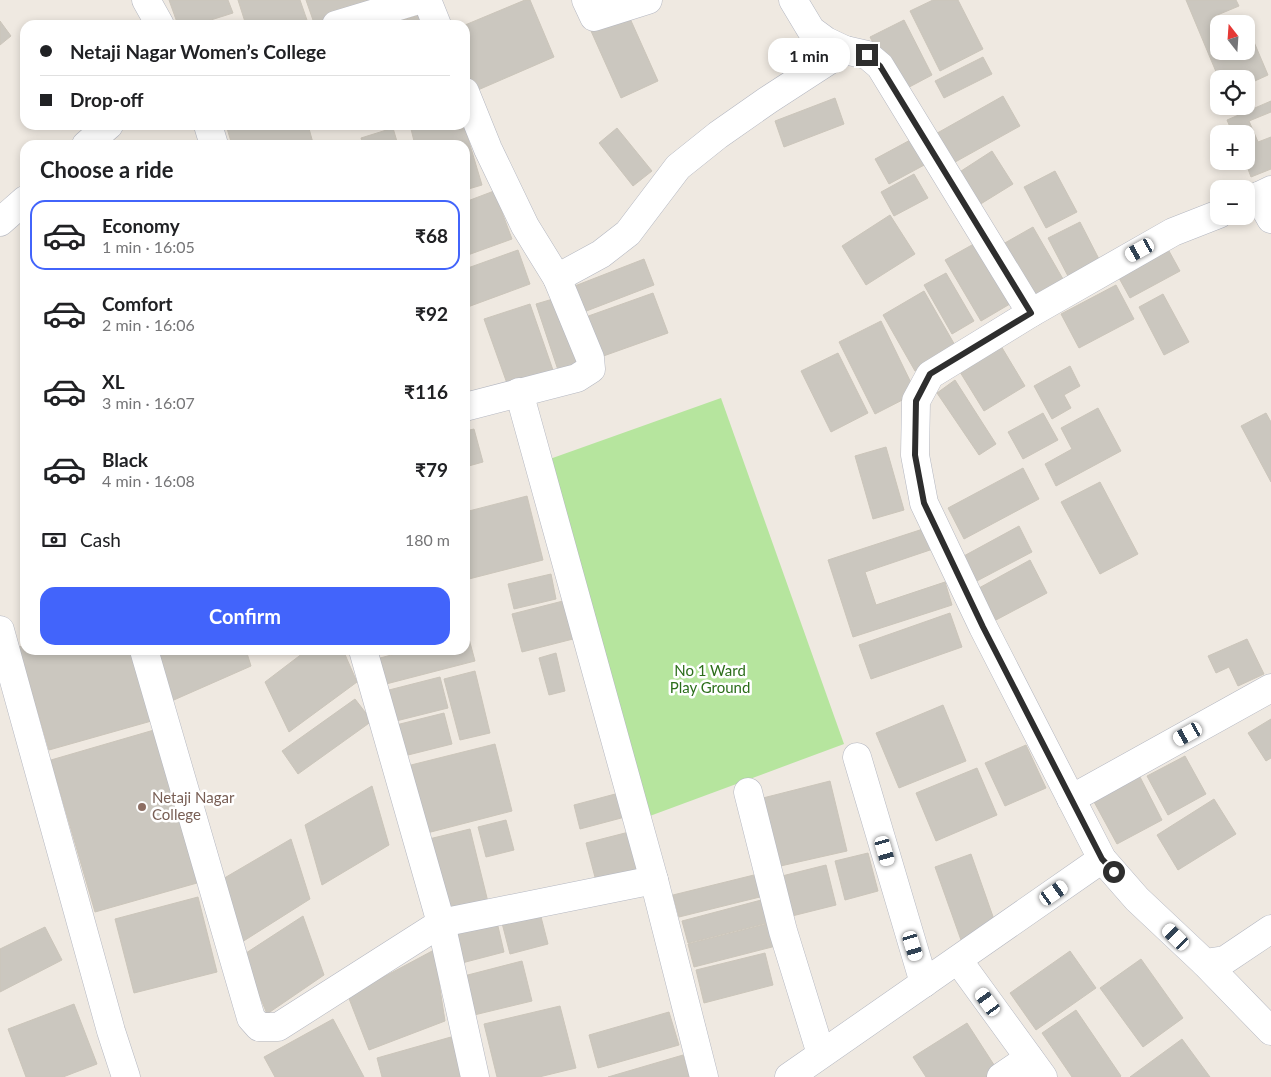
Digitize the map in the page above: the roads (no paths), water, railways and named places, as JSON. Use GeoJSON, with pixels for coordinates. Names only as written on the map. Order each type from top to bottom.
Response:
{"type":"FeatureCollection","features":[{"type":"Feature","properties":{"kind":"street"},"geometry":{"type":"LineString","coordinates":[[146,0],[157,20]]}},
{"type":"Feature","properties":{"kind":"street"},"geometry":{"type":"LineString","coordinates":[[352,20],[418,0]]}},
{"type":"Feature","properties":{"kind":"street"},"geometry":{"type":"LineString","coordinates":[[427,0],[435,20]]}},
{"type":"Feature","properties":{"kind":"street"},"geometry":{"type":"LineString","coordinates":[[586,0],[594,17],[648,0]]}},
{"type":"Feature","properties":{"kind":"street"},"geometry":{"type":"LineString","coordinates":[[792,0],[811,30],[826,41],[845,50],[867,55],[880,66],[1031,313]]}},
{"type":"Feature","properties":{"kind":"street"},"geometry":{"type":"LineString","coordinates":[[557,278],[601,254],[628,233],[678,167],[684,162],[768,100],[845,50]]}},
{"type":"Feature","properties":{"kind":"street"},"geometry":{"type":"LineString","coordinates":[[470,104],[488,149],[525,226],[557,278],[590,358],[591,369],[577,378],[470,406]]}},
{"type":"Feature","properties":{"kind":"street"},"geometry":{"type":"LineString","coordinates":[[92,140],[103,130]]}},
{"type":"Feature","properties":{"kind":"street"},"geometry":{"type":"LineString","coordinates":[[1210,218],[1173,232],[1031,313],[930,374],[916,401],[915,455],[924,503],[983,627],[1102,859],[1137,899],[1271,1031]]}},
{"type":"Feature","properties":{"kind":"street"},"geometry":{"type":"LineString","coordinates":[[519,392],[654,880],[704,1077]]}},
{"type":"Feature","properties":{"kind":"street"},"geometry":{"type":"LineString","coordinates":[[0,630],[4,663],[108,1022],[126,1077]]}},
{"type":"Feature","properties":{"kind":"street"},"geometry":{"type":"LineString","coordinates":[[145,655],[250,1018],[260,1027],[278,1026],[441,923],[654,880]]}},
{"type":"Feature","properties":{"kind":"street"},"geometry":{"type":"LineString","coordinates":[[364,655],[441,923],[475,1077]]}},
{"type":"Feature","properties":{"kind":"street"},"geometry":{"type":"LineString","coordinates":[[1071,799],[1271,688]]}},
{"type":"Feature","properties":{"kind":"street"},"geometry":{"type":"LineString","coordinates":[[857,757],[924,983]]}},
{"type":"Feature","properties":{"kind":"street"},"geometry":{"type":"LineString","coordinates":[[748,792],[783,930],[821,1054]]}},
{"type":"Feature","properties":{"kind":"street"},"geometry":{"type":"LineString","coordinates":[[789,1077],[1102,859]]}},
{"type":"Feature","properties":{"kind":"street"},"geometry":{"type":"LineString","coordinates":[[1204,963],[1225,960],[1271,929]]}},
{"type":"Feature","properties":{"kind":"street"},"geometry":{"type":"LineString","coordinates":[[958,960],[1036,1068],[1001,1077]]}},
{"type":"Feature","properties":{"kind":"place","name":"Netaji Nagar College"},"geometry":{"type":"Point","coordinates":[142,807]}},
{"type":"Feature","properties":{"kind":"park label","name":"No 1 Ward Play Ground"},"geometry":{"type":"Point","coordinates":[710,680]}}]}
